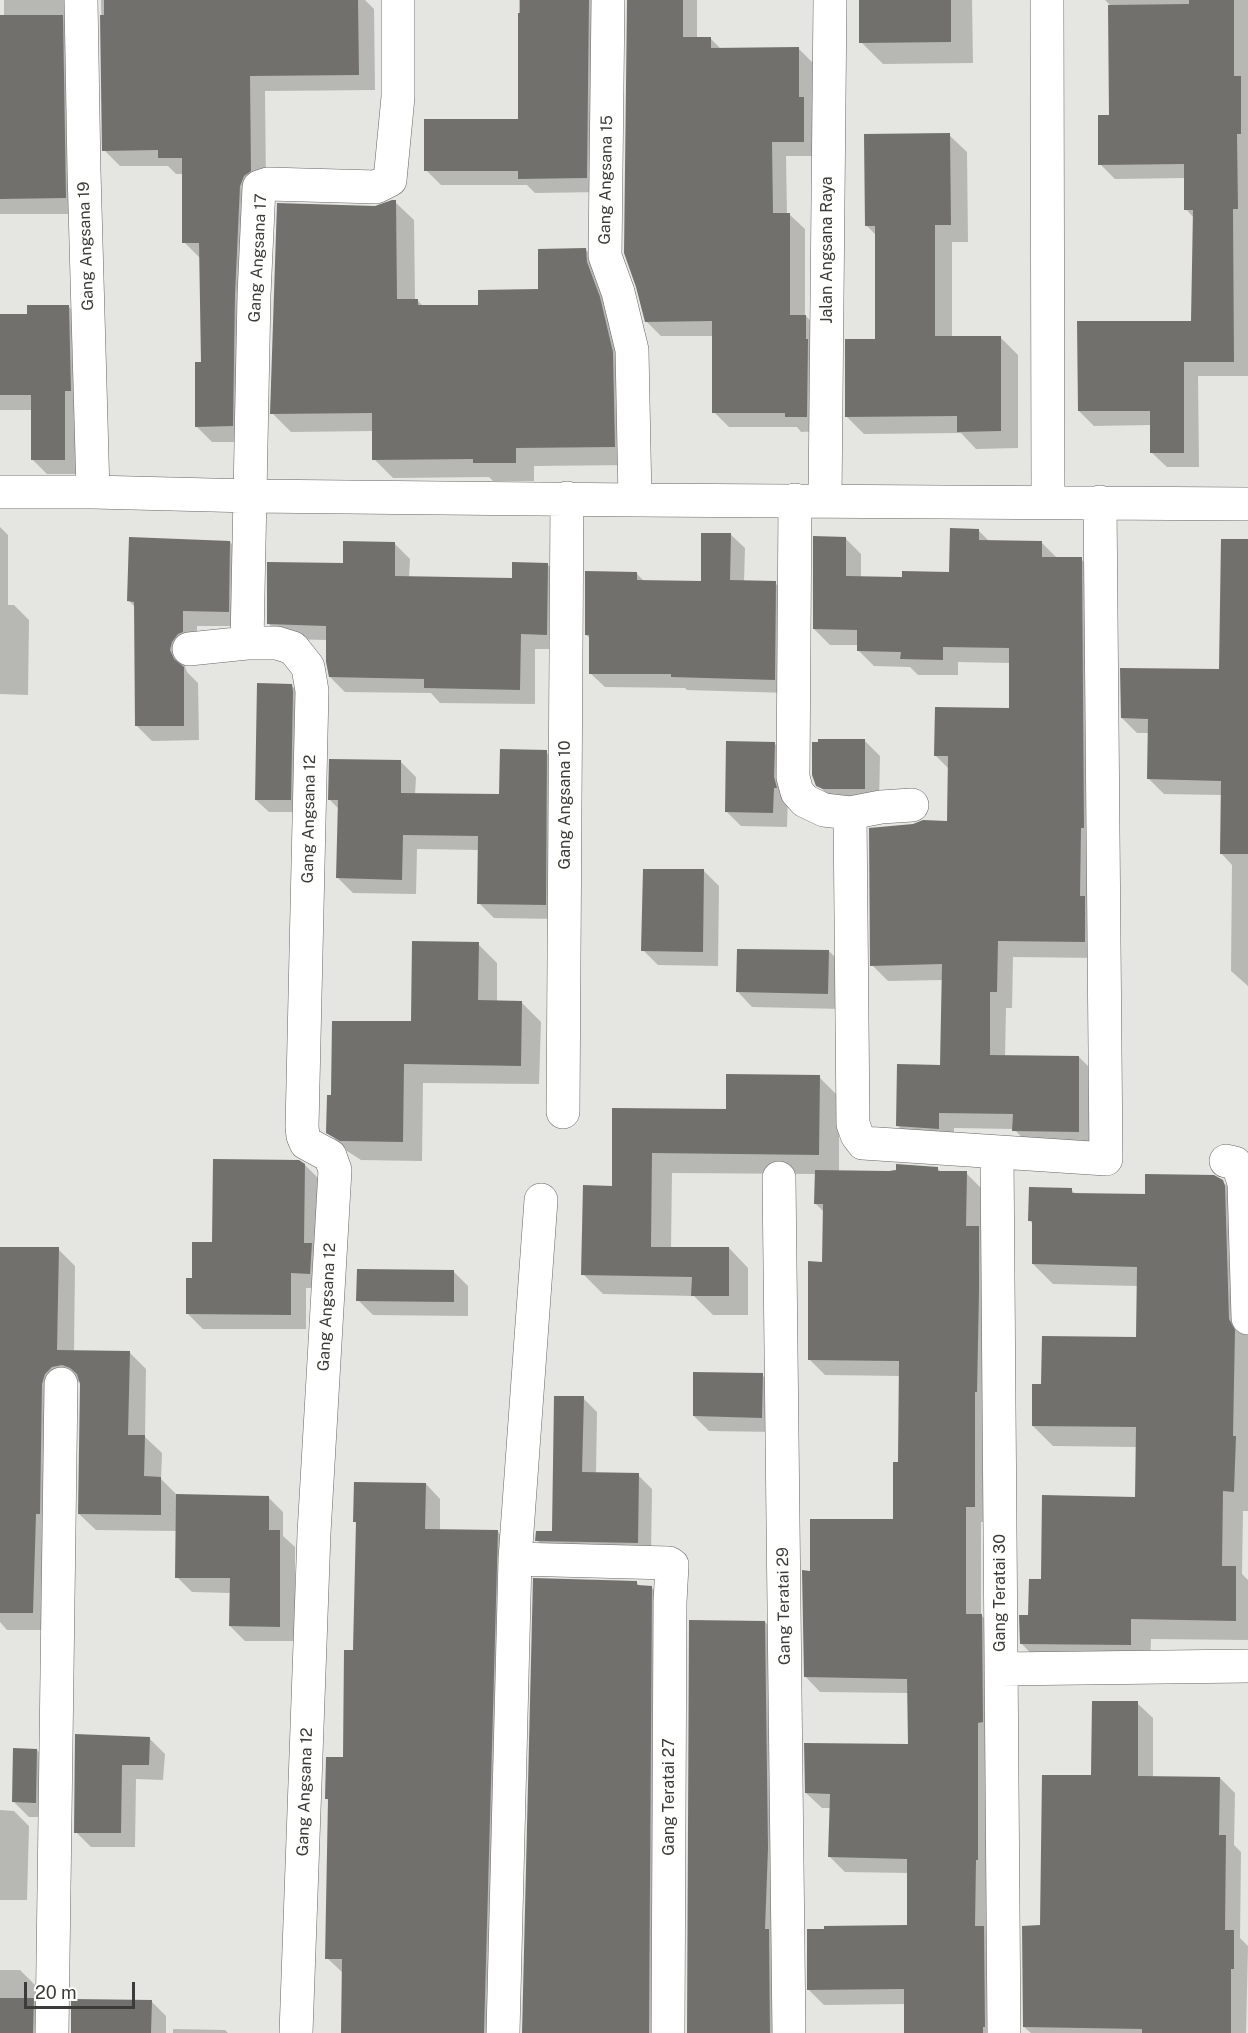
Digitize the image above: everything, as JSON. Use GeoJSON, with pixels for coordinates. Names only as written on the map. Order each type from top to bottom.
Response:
{"type":"FeatureCollection","features":[{"type":"Feature","properties":{"kind":"street","name":"Gang Angsana 19"},"geometry":{"type":"LineString","coordinates":[[81,0],[93,492]]}},
{"type":"Feature","properties":{"kind":"street","name":"Gang Angsana 17"},"geometry":{"type":"LineString","coordinates":[[251,496],[254,295],[259,187],[268,184],[376,187],[390,180],[398,97],[398,0]]}},
{"type":"Feature","properties":{"kind":"street","name":"Gang Angsana 15"},"geometry":{"type":"LineString","coordinates":[[608,0],[605,256],[626,320],[632,350],[634,500]]}},
{"type":"Feature","properties":{"kind":"street","name":"Jalan Angsana Raya"},"geometry":{"type":"LineString","coordinates":[[830,0],[810,500],[793,777],[797,792],[805,801],[824,810],[850,813],[881,807],[912,805]]}},
{"type":"Feature","properties":{"kind":"street"},"geometry":{"type":"LineString","coordinates":[[1047,0],[1048,502]]}},
{"type":"Feature","properties":{"kind":"street"},"geometry":{"type":"LineString","coordinates":[[0,492],[634,500],[1248,504]]}},
{"type":"Feature","properties":{"kind":"street"},"geometry":{"type":"LineString","coordinates":[[247,643],[251,496]]}},
{"type":"Feature","properties":{"kind":"street","name":"Gang Angsana 10"},"geometry":{"type":"LineString","coordinates":[[563,1112],[567,498]]}},
{"type":"Feature","properties":{"kind":"street"},"geometry":{"type":"LineString","coordinates":[[850,813],[854,1124],[857,1135],[863,1143],[1106,1159],[1100,502]]}},
{"type":"Feature","properties":{"kind":"street","name":"Gang Angsana 12"},"geometry":{"type":"LineString","coordinates":[[189,649],[247,643],[277,643],[293,648],[308,667],[312,691],[302,1127],[306,1143],[330,1156],[335,1170],[314,1533],[296,2033]]}},
{"type":"Feature","properties":{"kind":"street","name":"Gang Teratai 30"},"geometry":{"type":"LineString","coordinates":[[997,1153],[1004,2033]]}},
{"type":"Feature","properties":{"kind":"street"},"geometry":{"type":"LineString","coordinates":[[1226,1161],[1235,1163],[1244,1183],[1248,1318]]}},
{"type":"Feature","properties":{"kind":"street","name":"Gang Teratai 29"},"geometry":{"type":"LineString","coordinates":[[779,1178],[789,2033]]}},
{"type":"Feature","properties":{"kind":"street"},"geometry":{"type":"LineString","coordinates":[[503,2033],[515,1559],[541,1200]]}},
{"type":"Feature","properties":{"kind":"street"},"geometry":{"type":"LineString","coordinates":[[52,2033],[61,1384]]}},
{"type":"Feature","properties":{"kind":"street","name":"Gang Teratai 27"},"geometry":{"type":"LineString","coordinates":[[515,1559],[669,1563],[672,1567],[668,2033]]}},
{"type":"Feature","properties":{"kind":"street"},"geometry":{"type":"LineString","coordinates":[[1001,1670],[1248,1666]]}},
{"type":"Feature","properties":{"kind":"building"},"geometry":{"type":"Polygon","coordinates":[[[104,0],[358,0],[359,75],[250,76],[251,171],[244,176],[240,186],[235,295],[233,426],[195,427],[195,362],[201,362],[199,243],[182,243],[182,158],[158,158],[158,150],[102,151],[100,15],[104,15],[104,0]]]}},
{"type":"Feature","properties":{"kind":"building"},"geometry":{"type":"Polygon","coordinates":[[[520,0],[589,0],[587,178],[518,179],[518,171],[424,171],[424,119],[518,119],[520,0]]]}},
{"type":"Feature","properties":{"kind":"building"},"geometry":{"type":"Polygon","coordinates":[[[627,0],[683,0],[683,37],[711,37],[711,48],[799,47],[799,97],[804,97],[804,142],[772,142],[773,213],[790,213],[790,315],[806,315],[807,417],[785,417],[785,413],[712,413],[712,321],[645,322],[624,253],[627,0]]]}},
{"type":"Feature","properties":{"kind":"building"},"geometry":{"type":"Polygon","coordinates":[[[859,0],[951,0],[951,42],[859,43],[859,0]]]}},
{"type":"Feature","properties":{"kind":"building"},"geometry":{"type":"Polygon","coordinates":[[[1189,0],[1234,0],[1234,76],[1241,76],[1241,134],[1237,134],[1238,209],[1233,209],[1234,362],[1184,362],[1184,453],[1150,453],[1150,411],[1078,411],[1077,321],[1191,321],[1193,210],[1184,210],[1184,164],[1098,165],[1098,115],[1109,115],[1108,5],[1189,4],[1189,0]]]}},
{"type":"Feature","properties":{"kind":"building"},"geometry":{"type":"Polygon","coordinates":[[[0,15],[63,15],[66,198],[0,199],[0,15]]]}},
{"type":"Feature","properties":{"kind":"building"},"geometry":{"type":"Polygon","coordinates":[[[950,133],[951,225],[935,225],[935,336],[1001,336],[1001,431],[957,432],[957,416],[845,417],[845,339],[875,339],[875,226],[865,226],[864,134],[950,133]]]}},
{"type":"Feature","properties":{"kind":"building"},"geometry":{"type":"Polygon","coordinates":[[[396,200],[397,299],[418,299],[418,305],[478,305],[478,290],[538,289],[538,249],[586,248],[587,262],[600,297],[613,352],[615,447],[516,448],[516,463],[473,463],[473,459],[372,460],[372,413],[270,414],[277,203],[375,206],[396,200]]]}},
{"type":"Feature","properties":{"kind":"building"},"geometry":{"type":"Polygon","coordinates":[[[27,305],[69,305],[71,391],[65,391],[65,460],[31,460],[31,395],[0,395],[0,314],[27,314],[27,305]]]}},
{"type":"Feature","properties":{"kind":"building"},"geometry":{"type":"Polygon","coordinates":[[[950,528],[979,529],[979,540],[1042,541],[1042,557],[1082,557],[1084,828],[1081,828],[1080,896],[1085,896],[1085,942],[998,941],[997,992],[990,992],[990,1055],[1079,1056],[1079,1132],[1012,1131],[1013,1114],[939,1113],[939,1129],[896,1126],[897,1064],[940,1065],[942,964],[870,966],[869,828],[913,824],[923,820],[947,821],[948,756],[934,756],[935,707],[1009,708],[1009,648],[943,647],[943,660],[900,659],[901,652],[857,651],[857,630],[813,629],[813,536],[846,537],[846,576],[902,577],[902,571],[949,572],[950,528]]]}},
{"type":"Feature","properties":{"kind":"building"},"geometry":{"type":"Polygon","coordinates":[[[701,533],[731,533],[730,580],[776,581],[775,680],[671,677],[671,674],[589,674],[589,635],[585,635],[585,571],[637,572],[637,580],[701,581],[701,533]]]}},
{"type":"Feature","properties":{"kind":"building"},"geometry":{"type":"Polygon","coordinates":[[[129,537],[230,541],[229,612],[183,611],[183,632],[178,634],[172,642],[170,650],[174,659],[184,667],[184,726],[135,726],[134,602],[127,601],[129,537]]]}},
{"type":"Feature","properties":{"kind":"building"},"geometry":{"type":"Polygon","coordinates":[[[1221,539],[1248,539],[1248,854],[1220,854],[1221,781],[1147,779],[1148,719],[1121,718],[1120,668],[1219,669],[1221,539]]]}},
{"type":"Feature","properties":{"kind":"building"},"geometry":{"type":"Polygon","coordinates":[[[343,541],[395,542],[395,576],[512,578],[512,562],[548,563],[547,635],[521,634],[520,690],[424,688],[424,679],[329,677],[326,662],[326,626],[267,624],[267,562],[343,563],[343,541]]]}},
{"type":"Feature","properties":{"kind":"building"},"geometry":{"type":"Polygon","coordinates":[[[257,683],[292,684],[291,800],[255,800],[257,683]]]}},
{"type":"Feature","properties":{"kind":"building"},"geometry":{"type":"Polygon","coordinates":[[[818,739],[865,739],[865,789],[823,789],[816,786],[812,775],[812,742],[818,742],[818,739]]]}},
{"type":"Feature","properties":{"kind":"building"},"geometry":{"type":"Polygon","coordinates":[[[726,741],[775,742],[774,777],[777,788],[774,788],[773,813],[725,812],[726,741]]]}},
{"type":"Feature","properties":{"kind":"building"},"geometry":{"type":"Polygon","coordinates":[[[500,749],[547,750],[546,905],[477,904],[478,836],[403,835],[402,880],[336,878],[338,800],[328,800],[329,759],[401,760],[401,793],[499,794],[500,749]]]}},
{"type":"Feature","properties":{"kind":"building"},"geometry":{"type":"Polygon","coordinates":[[[643,869],[704,869],[703,952],[641,951],[643,869]]]}},
{"type":"Feature","properties":{"kind":"building"},"geometry":{"type":"Polygon","coordinates":[[[412,941],[479,942],[478,1000],[522,1001],[521,1066],[404,1064],[403,1142],[340,1141],[326,1133],[327,1095],[331,1095],[332,1021],[411,1021],[412,941]]]}},
{"type":"Feature","properties":{"kind":"building"},"geometry":{"type":"Polygon","coordinates":[[[737,949],[829,950],[828,994],[736,992],[737,949]]]}},
{"type":"Feature","properties":{"kind":"building"},"geometry":{"type":"Polygon","coordinates":[[[726,1074],[820,1075],[819,1155],[652,1153],[651,1247],[729,1247],[729,1296],[691,1296],[692,1277],[581,1275],[583,1185],[612,1186],[612,1108],[726,1109],[726,1074]]]}},
{"type":"Feature","properties":{"kind":"building"},"geometry":{"type":"Polygon","coordinates":[[[213,1159],[299,1160],[305,1164],[304,1243],[312,1243],[310,1274],[291,1273],[291,1315],[186,1314],[186,1278],[192,1278],[192,1242],[212,1242],[213,1159]]]}},
{"type":"Feature","properties":{"kind":"building"},"geometry":{"type":"Polygon","coordinates":[[[896,1164],[938,1167],[938,1171],[967,1171],[966,1226],[979,1226],[975,1507],[966,1507],[966,1614],[982,1614],[983,1722],[978,1723],[978,1860],[976,1860],[975,1926],[984,1926],[985,2027],[983,2027],[983,2033],[904,2033],[904,1989],[807,1990],[807,1929],[824,1929],[824,1926],[907,1925],[907,1859],[828,1857],[830,1794],[805,1793],[804,1743],[908,1744],[907,1679],[804,1677],[802,1570],[810,1571],[810,1519],[893,1519],[893,1462],[898,1462],[899,1361],[808,1360],[808,1261],[822,1262],[823,1204],[814,1204],[815,1170],[889,1171],[896,1170],[896,1164]]]}},
{"type":"Feature","properties":{"kind":"building"},"geometry":{"type":"Polygon","coordinates":[[[1145,1174],[1214,1175],[1223,1180],[1225,1186],[1229,1319],[1235,1330],[1233,1436],[1236,1436],[1234,1492],[1223,1491],[1222,1566],[1236,1566],[1236,1621],[1131,1619],[1131,1645],[1020,1644],[1019,1615],[1028,1615],[1029,1579],[1041,1579],[1042,1495],[1135,1497],[1136,1427],[1032,1426],[1032,1384],[1041,1384],[1042,1336],[1136,1337],[1137,1267],[1032,1264],[1032,1221],[1028,1221],[1029,1187],[1072,1188],[1072,1193],[1145,1194],[1145,1174]]]}},
{"type":"Feature","properties":{"kind":"building"},"geometry":{"type":"Polygon","coordinates":[[[0,1247],[59,1247],[57,1350],[130,1351],[128,1435],[145,1435],[144,1476],[161,1477],[161,1515],[78,1514],[80,1384],[77,1374],[62,1365],[52,1367],[45,1374],[42,1384],[40,1514],[36,1514],[33,1613],[0,1613],[0,1247]]]}},
{"type":"Feature","properties":{"kind":"building"},"geometry":{"type":"Polygon","coordinates":[[[357,1269],[454,1270],[454,1302],[356,1301],[357,1269]]]}},
{"type":"Feature","properties":{"kind":"building"},"geometry":{"type":"Polygon","coordinates":[[[693,1372],[763,1373],[762,1418],[693,1416],[693,1372]]]}},
{"type":"Feature","properties":{"kind":"building"},"geometry":{"type":"Polygon","coordinates":[[[554,1396],[584,1396],[582,1472],[639,1473],[638,1543],[535,1541],[536,1531],[552,1531],[554,1396]]]}},
{"type":"Feature","properties":{"kind":"building"},"geometry":{"type":"Polygon","coordinates":[[[354,1482],[426,1483],[425,1529],[498,1530],[484,2033],[341,2033],[342,1959],[325,1959],[328,1799],[325,1799],[326,1757],[343,1757],[344,1650],[353,1650],[356,1522],[353,1522],[354,1482]]]}},
{"type":"Feature","properties":{"kind":"building"},"geometry":{"type":"Polygon","coordinates":[[[176,1494],[269,1496],[269,1530],[280,1530],[280,1627],[229,1626],[230,1578],[175,1578],[176,1494]]]}},
{"type":"Feature","properties":{"kind":"building"},"geometry":{"type":"Polygon","coordinates":[[[533,1578],[637,1581],[637,1585],[652,1586],[649,2033],[522,2033],[533,1578]]]}},
{"type":"Feature","properties":{"kind":"building"},"geometry":{"type":"Polygon","coordinates":[[[689,1620],[765,1621],[768,1848],[765,1929],[769,1929],[770,2033],[687,2033],[689,1620]]]}},
{"type":"Feature","properties":{"kind":"building"},"geometry":{"type":"Polygon","coordinates":[[[1092,1701],[1138,1701],[1138,1776],[1220,1777],[1219,1835],[1226,1835],[1225,1930],[1234,1930],[1234,1969],[1231,1969],[1231,2033],[1142,2033],[1142,2029],[1023,2027],[1022,1926],[1040,1925],[1042,1775],[1091,1775],[1092,1701]]]}},
{"type":"Feature","properties":{"kind":"building"},"geometry":{"type":"Polygon","coordinates":[[[75,1734],[150,1737],[149,1765],[122,1765],[121,1833],[74,1833],[75,1734]]]}},
{"type":"Feature","properties":{"kind":"building"},"geometry":{"type":"Polygon","coordinates":[[[13,1748],[37,1749],[36,1803],[12,1802],[13,1748]]]}},
{"type":"Feature","properties":{"kind":"building"},"geometry":{"type":"Polygon","coordinates":[[[0,1998],[34,1998],[33,2033],[0,2033],[0,1998]]]}},
{"type":"Feature","properties":{"kind":"building"},"geometry":{"type":"Polygon","coordinates":[[[71,1999],[152,2000],[151,2033],[71,2033],[71,1999]]]}}]}
